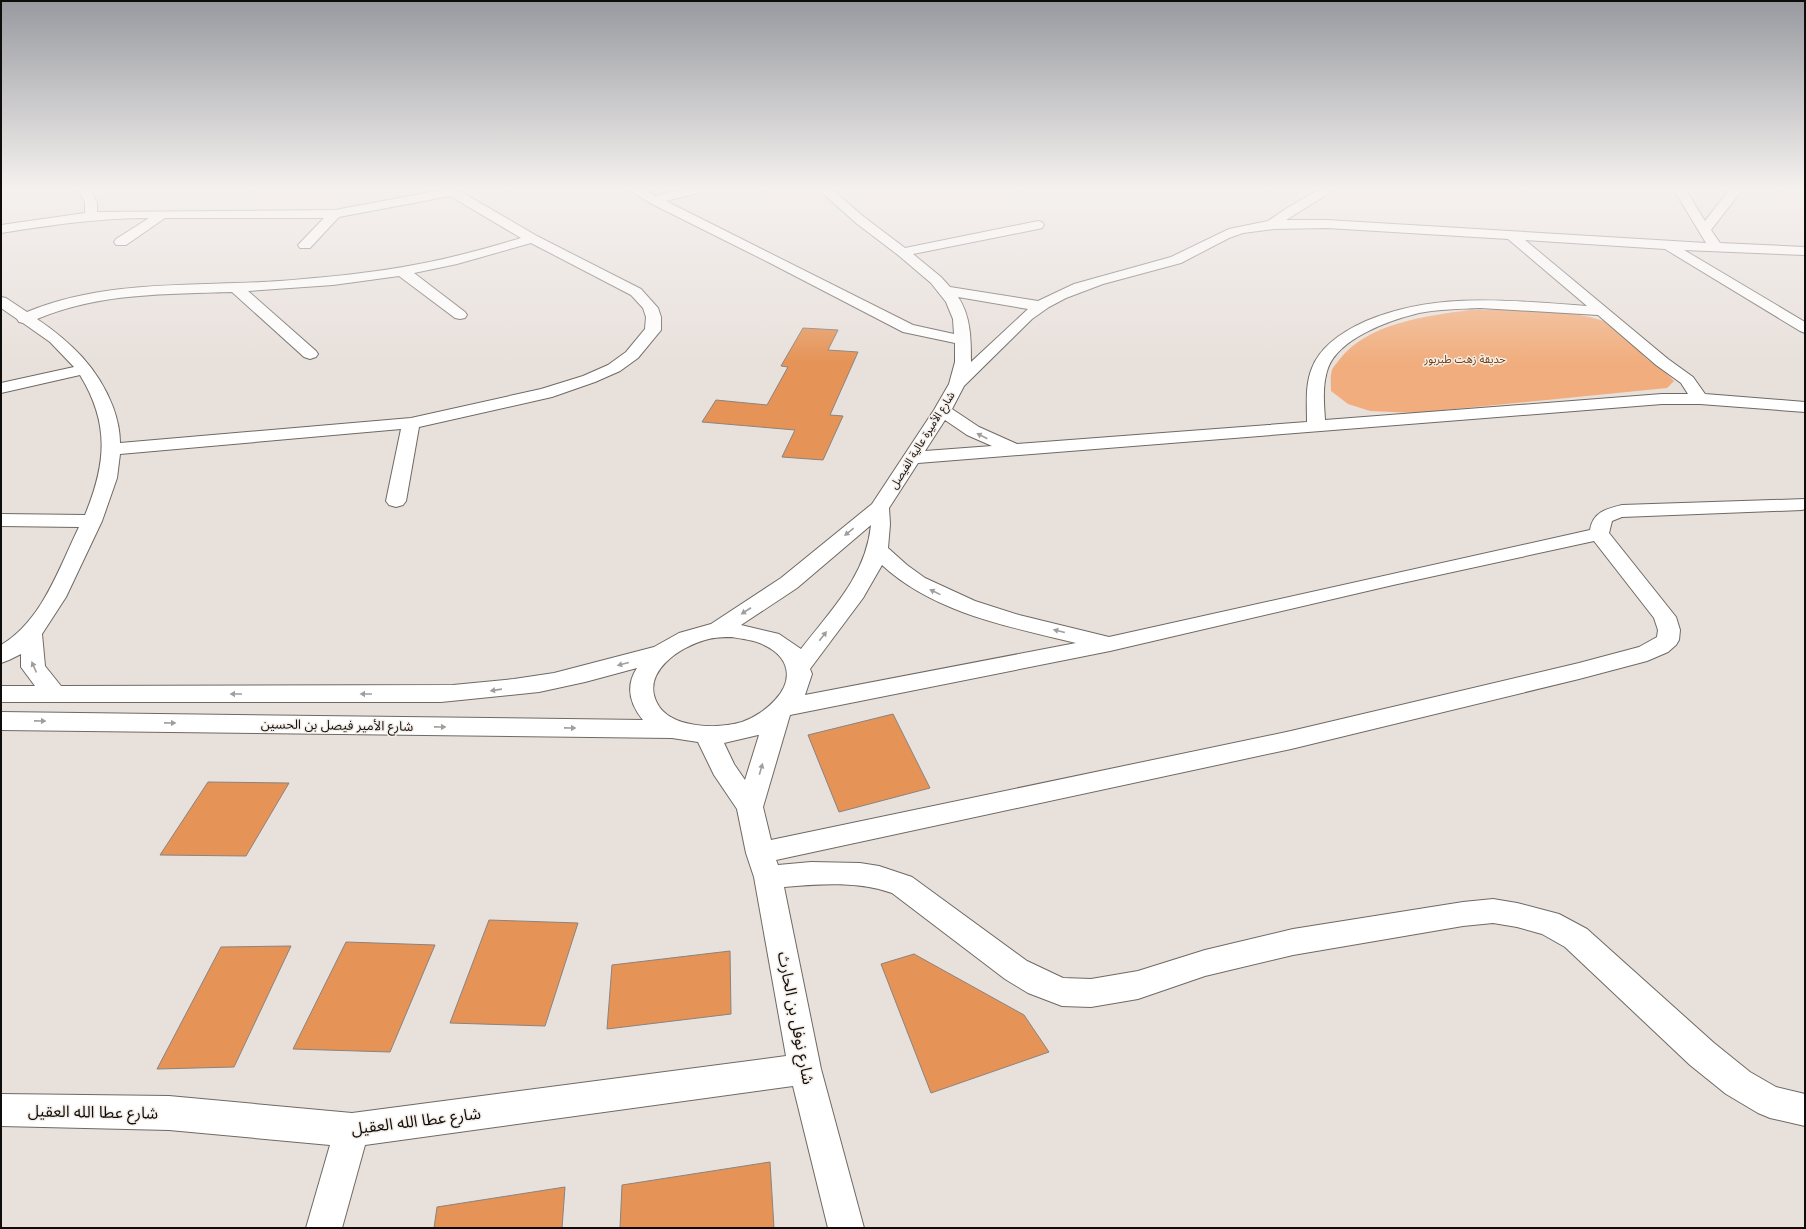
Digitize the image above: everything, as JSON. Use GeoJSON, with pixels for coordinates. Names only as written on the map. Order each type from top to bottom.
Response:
{"type":"FeatureCollection","features":[{"type":"Feature","properties":{"kind":"street"},"geometry":{"type":"LineString","coordinates":[[24,319],[61,304],[96,296],[146,291],[236,288],[304,283],[402,271],[481,254],[504,247]]}},
{"type":"Feature","properties":{"kind":"street"},"geometry":{"type":"LineString","coordinates":[[113,449],[411,423],[546,393],[589,379],[614,368],[632,355],[653,330],[653,312],[648,303],[636,292],[548,247]]}},
{"type":"Feature","properties":{"kind":"street"},"geometry":{"type":"LineString","coordinates":[[749,247],[908,329],[963,340]]}},
{"type":"Feature","properties":{"kind":"street","name":"شارع الأميرة عالية الفيصل"},"geometry":{"type":"LineString","coordinates":[[716,631],[789,583],[879,508],[943,410],[957,384],[963,362],[963,340],[960,319],[953,301],[936,280],[897,247]]}},
{"type":"Feature","properties":{"kind":"street"},"geometry":{"type":"LineString","coordinates":[[903,252],[926,247]]}},
{"type":"Feature","properties":{"kind":"street"},"geometry":{"type":"LineString","coordinates":[[957,384],[1039,306],[1073,289],[1178,259],[1201,247]]}},
{"type":"Feature","properties":{"kind":"street"},"geometry":{"type":"LineString","coordinates":[[1525,247],[1662,362],[1687,380],[1700,399]]}},
{"type":"Feature","properties":{"kind":"street"},"geometry":{"type":"LineString","coordinates":[[1671,247],[1804,328]]}},
{"type":"Feature","properties":{"kind":"street"},"geometry":{"type":"LineString","coordinates":[[1724,247],[1805,251]]}},
{"type":"Feature","properties":{"kind":"street"},"geometry":{"type":"LineString","coordinates":[[402,271],[460,315]]}},
{"type":"Feature","properties":{"kind":"street"},"geometry":{"type":"LineString","coordinates":[[236,288],[310,354]]}},
{"type":"Feature","properties":{"kind":"street"},"geometry":{"type":"LineString","coordinates":[[945,291],[1039,306]]}},
{"type":"Feature","properties":{"kind":"street"},"geometry":{"type":"LineString","coordinates":[[1,301],[24,319],[61,344],[85,369],[105,407],[111,426],[113,449],[103,495],[92,521],[53,599],[31,634],[1,655]]}},
{"type":"Feature","properties":{"kind":"street"},"geometry":{"type":"LineString","coordinates":[[1316,426],[1315,392],[1318,374],[1323,360],[1337,344],[1373,323],[1424,307],[1447,304],[1484,304],[1602,312]]}},
{"type":"Feature","properties":{"kind":"street"},"geometry":{"type":"LineString","coordinates":[[1,388],[85,369]]}},
{"type":"Feature","properties":{"kind":"street"},"geometry":{"type":"LineString","coordinates":[[911,458],[1636,401],[1700,399],[1805,407]]}},
{"type":"Feature","properties":{"kind":"street"},"geometry":{"type":"LineString","coordinates":[[943,410],[973,431],[1018,450]]}},
{"type":"Feature","properties":{"kind":"street"},"geometry":{"type":"LineString","coordinates":[[396,501],[411,423]]}},
{"type":"Feature","properties":{"kind":"street"},"geometry":{"type":"LineString","coordinates":[[764,865],[1571,673],[1647,653],[1660,647],[1668,640],[1669,630],[1665,617],[1599,534],[1600,522],[1607,515],[1622,511],[1802,504]]}},
{"type":"Feature","properties":{"kind":"street"},"geometry":{"type":"LineString","coordinates":[[799,667],[860,588],[871,569],[878,550],[881,529],[879,508]]}},
{"type":"Feature","properties":{"kind":"street"},"geometry":{"type":"LineString","coordinates":[[1,520],[92,521]]}},
{"type":"Feature","properties":{"kind":"street"},"geometry":{"type":"LineString","coordinates":[[781,711],[1110,644],[1599,534]]}},
{"type":"Feature","properties":{"kind":"street"},"geometry":{"type":"LineString","coordinates":[[878,550],[897,569],[922,586],[953,601],[988,613],[1110,644]]}},
{"type":"Feature","properties":{"kind":"street"},"geometry":{"type":"LineString","coordinates":[[716,631],[748,631],[776,640],[786,648],[794,656],[799,667],[800,677],[794,698],[781,711],[762,724],[745,731],[726,735],[708,736],[689,734],[673,729],[657,720],[647,708],[642,694],[642,680],[649,666],[661,653],[677,643],[696,635],[716,631]]}},
{"type":"Feature","properties":{"kind":"street"},"geometry":{"type":"LineString","coordinates":[[31,634],[33,667],[54,694]]}},
{"type":"Feature","properties":{"kind":"street"},"geometry":{"type":"LineString","coordinates":[[1,694],[433,694],[488,691],[539,684],[661,653]]}},
{"type":"Feature","properties":{"kind":"street","name":"شارع نوفل بن الحارث"},"geometry":{"type":"LineString","coordinates":[[750,807],[781,711]]}},
{"type":"Feature","properties":{"kind":"street","name":"شارع الأمير فيصل بن الحسين"},"geometry":{"type":"LineString","coordinates":[[1,720],[673,729]]}},
{"type":"Feature","properties":{"kind":"street","name":"شارع نوفل بن الحارث"},"geometry":{"type":"LineString","coordinates":[[708,736],[723,768],[750,807],[764,865],[805,1070],[846,1228]]}},
{"type":"Feature","properties":{"kind":"street"},"geometry":{"type":"LineString","coordinates":[[764,865],[811,873],[879,876],[902,884],[1016,970],[1040,983],[1062,992],[1091,994],[1138,985],[1205,963],[1293,942],[1463,914],[1493,911],[1517,915],[1549,923],[1576,938],[1702,1054],[1738,1083],[1770,1102],[1805,1110]]}},
{"type":"Feature","properties":{"kind":"street","name":"شارع عطا الله العقيل"},"geometry":{"type":"LineString","coordinates":[[1,1110],[169,1113],[352,1130],[805,1070]]}},
{"type":"Feature","properties":{"kind":"street"},"geometry":{"type":"LineString","coordinates":[[324,1228],[352,1130]]}},
{"type":"Feature","properties":{"kind":"green space","name":"حديقة زهت طبربور"},"geometry":{"type":"Polygon","coordinates":[[[1469,310],[1542,311],[1581,315],[1598,319],[1610,324],[1620,331],[1648,360],[1674,381],[1667,388],[1415,413],[1370,411],[1348,404],[1331,391],[1331,375],[1333,368],[1351,347],[1365,337],[1398,323],[1434,315],[1469,310]]]}},
{"type":"Feature","properties":{"kind":"building"},"geometry":{"type":"Polygon","coordinates":[[[803,328],[838,330],[828,350],[858,352],[830,415],[843,416],[823,460],[782,457],[795,430],[702,422],[716,400],[767,405],[788,367],[781,366],[803,328]]]}},
{"type":"Feature","properties":{"kind":"building"},"geometry":{"type":"Polygon","coordinates":[[[893,714],[930,788],[839,812],[808,735],[893,714]]]}},
{"type":"Feature","properties":{"kind":"building"},"geometry":{"type":"Polygon","coordinates":[[[208,782],[289,783],[246,856],[160,855],[208,782]]]}},
{"type":"Feature","properties":{"kind":"building"},"geometry":{"type":"Polygon","coordinates":[[[489,920],[578,923],[545,1026],[450,1023],[489,920]]]}},
{"type":"Feature","properties":{"kind":"building"},"geometry":{"type":"Polygon","coordinates":[[[346,942],[435,945],[390,1052],[293,1049],[346,942]]]}},
{"type":"Feature","properties":{"kind":"building"},"geometry":{"type":"Polygon","coordinates":[[[291,946],[234,1067],[157,1069],[221,947],[291,946]]]}},
{"type":"Feature","properties":{"kind":"building"},"geometry":{"type":"Polygon","coordinates":[[[730,951],[731,1014],[607,1029],[612,965],[730,951]]]}},
{"type":"Feature","properties":{"kind":"building"},"geometry":{"type":"Polygon","coordinates":[[[914,954],[1024,1015],[1049,1052],[931,1093],[881,964],[914,954]]]}},
{"type":"Feature","properties":{"kind":"building"},"geometry":{"type":"Polygon","coordinates":[[[770,1162],[774,1228],[620,1228],[622,1185],[770,1162]]]}},
{"type":"Feature","properties":{"kind":"building"},"geometry":{"type":"Polygon","coordinates":[[[565,1187],[562,1228],[434,1228],[437,1207],[565,1187]]]}}]}
